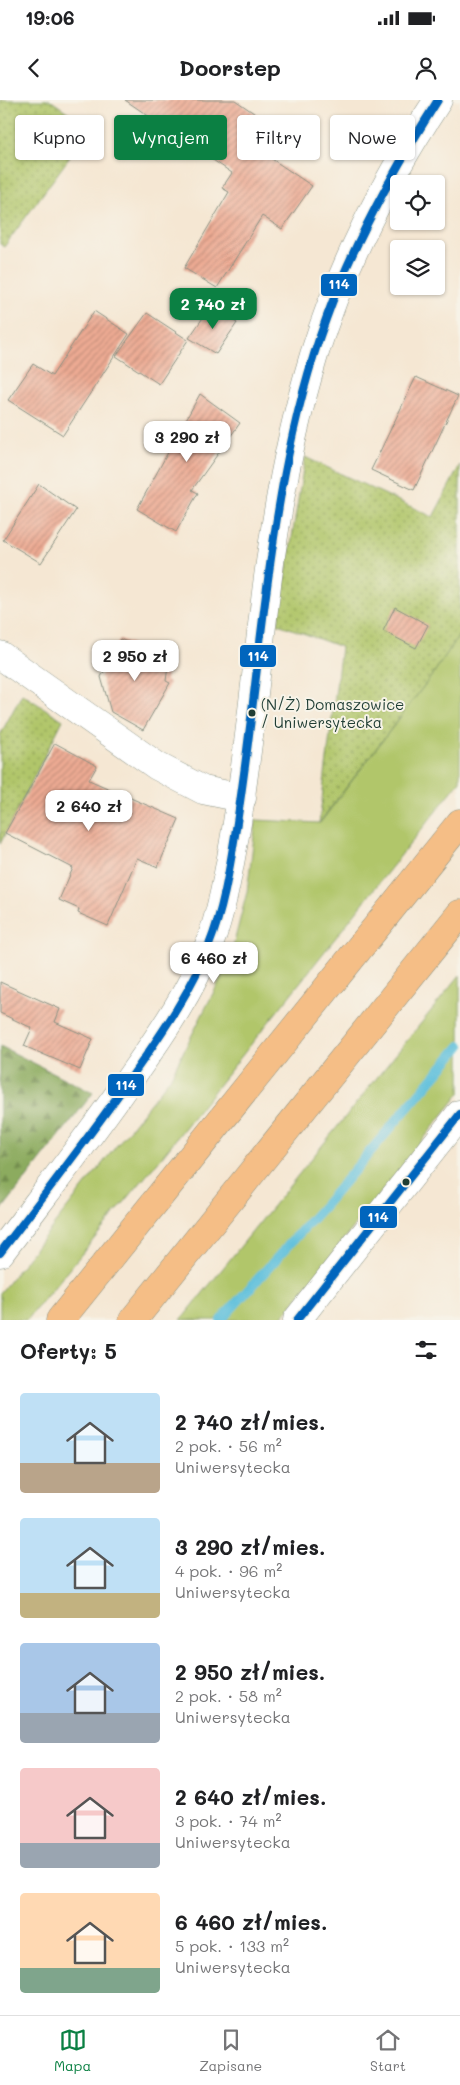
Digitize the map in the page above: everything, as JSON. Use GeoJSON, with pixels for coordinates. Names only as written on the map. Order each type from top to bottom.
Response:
{"type":"FeatureCollection","features":[{"type":"Feature","properties":{"kind":"highway"},"geometry":{"type":"LineString","coordinates":[[60,1320],[460,823]]}},
{"type":"Feature","properties":{"kind":"highway"},"geometry":{"type":"LineString","coordinates":[[133,1320],[460,914]]}},
{"type":"Feature","properties":{"kind":"street"},"geometry":{"type":"LineString","coordinates":[[0,1252],[158,1040],[209,946],[224,893],[242,798],[276,521],[301,401],[315,352],[346,268],[380,197],[438,100]]}},
{"type":"Feature","properties":{"kind":"street"},"geometry":{"type":"LineString","coordinates":[[0,655],[157,766],[203,790],[242,798]]}},
{"type":"Feature","properties":{"kind":"street"},"geometry":{"type":"LineString","coordinates":[[297,1320],[460,1114]]}},
{"type":"Feature","properties":{"kind":"green space"},"geometry":{"type":"Polygon","coordinates":[[[0,100],[50,100],[72,115],[15,115],[15,160],[68,160],[4,247],[0,244],[0,100]]]}},
{"type":"Feature","properties":{"kind":"green space"},"geometry":{"type":"Polygon","coordinates":[[[305,457],[433,517],[460,465],[460,634],[433,674],[319,823],[341,647],[278,624],[305,457]]]}},
{"type":"Feature","properties":{"kind":"green space"},"geometry":{"type":"Polygon","coordinates":[[[460,634],[460,781],[156,1164],[27,1320],[0,1320],[0,1293],[170,1078],[229,962],[247,892],[256,820],[320,823],[433,674],[460,634]]]}},
{"type":"Feature","properties":{"kind":"green space"},"geometry":{"type":"Polygon","coordinates":[[[22,694],[63,720],[0,844],[0,735],[22,694]]]}},
{"type":"Feature","properties":{"kind":"green space"},"geometry":{"type":"Polygon","coordinates":[[[460,975],[460,1093],[280,1320],[181,1320],[460,975]]]}},
{"type":"Feature","properties":{"kind":"green space"},"geometry":{"type":"Polygon","coordinates":[[[0,1046],[93,1093],[0,1212],[0,1046]]]}},
{"type":"Feature","properties":{"kind":"building"},"geometry":{"type":"Polygon","coordinates":[[[125,100],[235,100],[257,115],[237,115],[237,160],[273,160],[312,186],[282,229],[262,216],[217,288],[184,268],[229,192],[222,188],[232,173],[213,160],[227,160],[227,115],[147,115],[125,100]]]}},
{"type":"Feature","properties":{"kind":"building"},"geometry":{"type":"Polygon","coordinates":[[[211,306],[237,323],[216,354],[189,338],[211,306]]]}},
{"type":"Feature","properties":{"kind":"building"},"geometry":{"type":"Polygon","coordinates":[[[94,311],[129,334],[63,435],[8,400],[33,364],[52,376],[94,311]]]}},
{"type":"Feature","properties":{"kind":"building"},"geometry":{"type":"Polygon","coordinates":[[[147,313],[188,340],[159,384],[116,356],[147,313]]]}},
{"type":"Feature","properties":{"kind":"building"},"geometry":{"type":"Polygon","coordinates":[[[416,377],[458,396],[414,490],[371,470],[416,377]]]}},
{"type":"Feature","properties":{"kind":"building"},"geometry":{"type":"Polygon","coordinates":[[[200,394],[240,423],[192,490],[198,493],[176,532],[137,509],[200,394]]]}},
{"type":"Feature","properties":{"kind":"building"},"geometry":{"type":"Polygon","coordinates":[[[39,484],[76,510],[41,563],[3,540],[39,484]]]}},
{"type":"Feature","properties":{"kind":"building"},"geometry":{"type":"Polygon","coordinates":[[[395,607],[428,625],[416,648],[383,631],[395,607]]]}},
{"type":"Feature","properties":{"kind":"building"},"geometry":{"type":"Polygon","coordinates":[[[120,639],[152,652],[170,651],[166,681],[170,683],[143,730],[111,712],[101,677],[120,639]]]}},
{"type":"Feature","properties":{"kind":"building"},"geometry":{"type":"Polygon","coordinates":[[[55,743],[97,766],[89,780],[179,819],[158,867],[137,858],[108,926],[78,913],[79,909],[59,900],[73,868],[5,833],[55,743]]]}},
{"type":"Feature","properties":{"kind":"building"},"geometry":{"type":"Polygon","coordinates":[[[0,982],[60,1009],[55,1022],[93,1039],[80,1070],[24,1046],[32,1028],[0,1013],[0,982]]]}},
{"type":"Feature","properties":{"kind":"waterway"},"geometry":{"type":"LineString","coordinates":[[221,1320],[323,1207],[460,1046]]}},
{"type":"Feature","properties":{"kind":"transit line","name":"114"},"geometry":{"type":"LineString","coordinates":[[0,1253],[100,1121],[154,1044],[184,996],[202,962],[214,932],[222,905],[243,785],[266,594],[284,475],[302,396],[326,319],[349,262],[376,206],[438,100]]}},
{"type":"Feature","properties":{"kind":"transit line","name":"114"},"geometry":{"type":"LineString","coordinates":[[297,1320],[460,1114]]}},
{"type":"Feature","properties":{"kind":"place","name":"(N/Ż) Domaszowice / Uniwersytecka"},"geometry":{"type":"Point","coordinates":[252,713]}}]}
